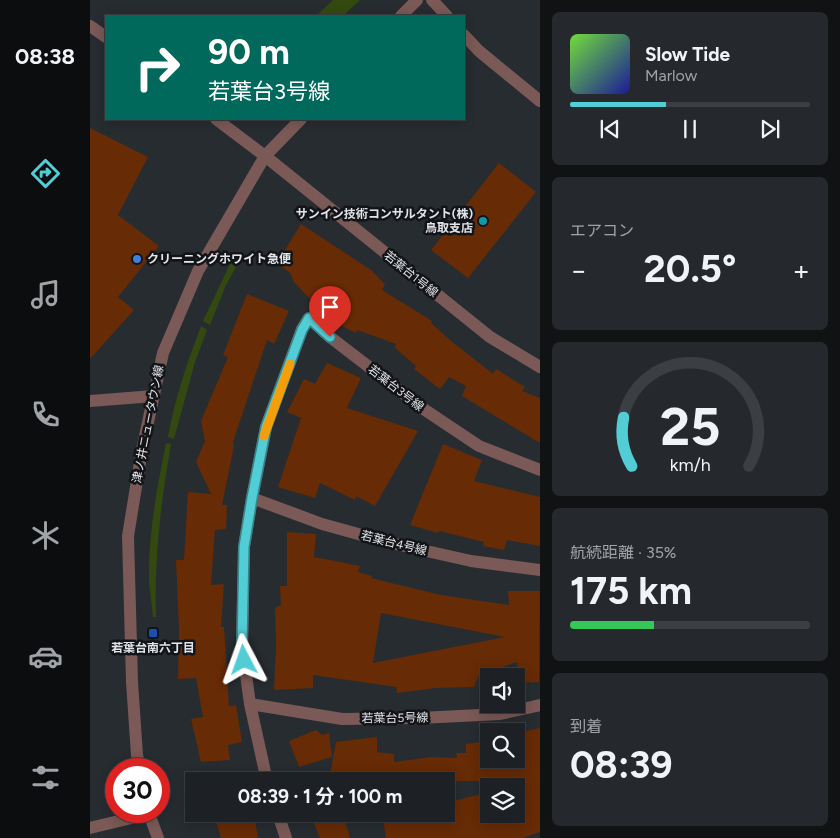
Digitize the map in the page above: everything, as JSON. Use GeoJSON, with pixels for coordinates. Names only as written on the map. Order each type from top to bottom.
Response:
{"type":"FeatureCollection","features":[{"type":"Feature","properties":{"kind":"street"},"geometry":{"type":"LineString","coordinates":[[402,15],[417,0]]}},
{"type":"Feature","properties":{"kind":"street"},"geometry":{"type":"LineString","coordinates":[[432,0],[446,15]]}},
{"type":"Feature","properties":{"kind":"street"},"geometry":{"type":"LineString","coordinates":[[90,26],[105,36]]}},
{"type":"Feature","properties":{"kind":"street"},"geometry":{"type":"LineString","coordinates":[[465,36],[479,51],[540,101]]}},
{"type":"Feature","properties":{"kind":"street","name":"若葉台1号線"},"geometry":{"type":"LineString","coordinates":[[217,120],[265,156],[490,337],[540,367]]}},
{"type":"Feature","properties":{"kind":"street","name":"津ノ井ニュータウン線"},"geometry":{"type":"LineString","coordinates":[[137,758],[132,682],[128,536],[142,450],[162,353],[198,271],[265,156],[300,120]]}},
{"type":"Feature","properties":{"kind":"street","name":"若葉台3号線"},"geometry":{"type":"LineString","coordinates":[[264,772],[250,704],[242,646],[244,547],[266,427],[302,330],[309,318],[330,337],[424,410],[448,426],[479,446],[540,470]]}},
{"type":"Feature","properties":{"kind":"street"},"geometry":{"type":"LineString","coordinates":[[90,401],[154,396]]}},
{"type":"Feature","properties":{"kind":"street","name":"若葉台4号線"},"geometry":{"type":"LineString","coordinates":[[252,498],[322,524],[391,543],[471,561],[540,570]]}},
{"type":"Feature","properties":{"kind":"street","name":"若葉台5号線"},"geometry":{"type":"LineString","coordinates":[[250,704],[342,719],[500,714],[540,704]]}},
{"type":"Feature","properties":{"kind":"street"},"geometry":{"type":"LineString","coordinates":[[281,822],[286,838]]}},
{"type":"Feature","properties":{"kind":"street"},"geometry":{"type":"LineString","coordinates":[[90,828],[108,823]]}},
{"type":"Feature","properties":{"kind":"street"},"geometry":{"type":"LineString","coordinates":[[152,823],[158,838]]}},
{"type":"Feature","properties":{"kind":"green space"},"geometry":{"type":"Polygon","coordinates":[[[333,0],[360,0],[344,15],[317,15],[333,0]]]}},
{"type":"Feature","properties":{"kind":"green space"},"geometry":{"type":"Polygon","coordinates":[[[231,262],[236,267],[226,285],[210,325],[203,321],[231,262]]]}},
{"type":"Feature","properties":{"kind":"green space"},"geometry":{"type":"Polygon","coordinates":[[[201,326],[207,330],[195,362],[174,439],[168,437],[174,408],[201,326]]]}},
{"type":"Feature","properties":{"kind":"green space"},"geometry":{"type":"Polygon","coordinates":[[[166,443],[171,444],[159,530],[156,573],[156,617],[153,617],[149,582],[150,547],[156,494],[166,443]]]}},
{"type":"Feature","properties":{"kind":"building"},"geometry":{"type":"Polygon","coordinates":[[[90,128],[148,157],[118,215],[159,246],[118,297],[134,310],[90,359],[90,128]]]}},
{"type":"Feature","properties":{"kind":"building","name":"サンイン技術コンサルタント(株) 鳥取支店"},"geometry":{"type":"Polygon","coordinates":[[[499,163],[536,192],[468,278],[431,250],[499,163]]]}},
{"type":"Feature","properties":{"kind":"building"},"geometry":{"type":"Polygon","coordinates":[[[301,224],[371,270],[385,284],[382,290],[432,321],[431,323],[451,341],[493,374],[496,369],[525,387],[522,391],[540,398],[540,443],[462,396],[466,386],[449,377],[440,389],[414,369],[416,366],[395,348],[396,344],[357,330],[356,333],[330,320],[294,282],[290,273],[277,263],[301,224]]]}},
{"type":"Feature","properties":{"kind":"building"},"geometry":{"type":"Polygon","coordinates":[[[247,294],[289,311],[274,344],[267,340],[233,442],[234,446],[222,505],[227,505],[226,529],[215,530],[211,585],[224,584],[221,627],[224,627],[229,706],[236,705],[242,742],[228,745],[230,760],[201,762],[191,719],[203,717],[196,678],[178,679],[179,629],[176,560],[184,560],[188,492],[211,494],[196,462],[205,441],[201,421],[228,357],[223,355],[247,294]]]}},
{"type":"Feature","properties":{"kind":"building"},"geometry":{"type":"Polygon","coordinates":[[[327,363],[361,378],[347,408],[418,431],[375,506],[356,496],[355,500],[320,483],[315,498],[278,487],[301,418],[287,412],[304,379],[315,384],[327,363]]]}},
{"type":"Feature","properties":{"kind":"building"},"geometry":{"type":"Polygon","coordinates":[[[443,444],[482,460],[474,481],[540,497],[540,546],[507,540],[504,550],[483,546],[484,542],[439,531],[438,533],[410,525],[443,444]]]}},
{"type":"Feature","properties":{"kind":"building"},"geometry":{"type":"Polygon","coordinates":[[[287,532],[316,534],[314,557],[360,566],[358,572],[372,576],[371,578],[441,595],[509,605],[508,591],[540,591],[539,682],[525,683],[525,668],[517,668],[517,662],[499,668],[480,668],[480,675],[474,687],[436,688],[397,693],[396,687],[313,675],[313,688],[274,690],[275,608],[281,605],[280,586],[287,586],[287,532]],[[381,613],[373,663],[505,637],[381,613]]]}},
{"type":"Feature","properties":{"kind":"building"},"geometry":{"type":"Polygon","coordinates":[[[540,728],[540,832],[522,838],[386,838],[384,822],[455,822],[455,801],[480,794],[480,823],[525,823],[525,778],[480,778],[480,781],[455,781],[455,772],[331,772],[336,742],[377,737],[377,752],[394,754],[394,762],[432,757],[457,758],[456,753],[466,753],[466,744],[480,742],[480,768],[525,768],[525,731],[540,728]]]}},
{"type":"Feature","properties":{"kind":"building"},"geometry":{"type":"Polygon","coordinates":[[[316,730],[322,735],[329,733],[332,757],[299,767],[289,741],[316,730]]]}},
{"type":"Feature","properties":{"kind":"building"},"geometry":{"type":"Polygon","coordinates":[[[216,822],[255,822],[258,838],[221,838],[216,822]]]}},
{"type":"Feature","properties":{"kind":"building"},"geometry":{"type":"Polygon","coordinates":[[[313,822],[345,822],[350,838],[320,838],[313,822]]]}},
{"type":"Feature","properties":{"kind":"slow traffic"},"geometry":{"type":"LineString","coordinates":[[264,436],[290,364]]}},
{"type":"Feature","properties":{"kind":"place","name":"サンイン技術コンサルタント(株) 鳥取支店"},"geometry":{"type":"Point","coordinates":[483,221]}},
{"type":"Feature","properties":{"kind":"place","name":"クリーニングホワイト急便"},"geometry":{"type":"Point","coordinates":[137,259]}},
{"type":"Feature","properties":{"kind":"place","name":"若葉台南六丁目"},"geometry":{"type":"Point","coordinates":[153,633]}},
{"type":"Feature","properties":{"kind":"route"},"geometry":{"type":"LineString","coordinates":[[244,660],[242,646],[244,547],[266,427],[302,330],[309,318],[330,337]]}}]}
